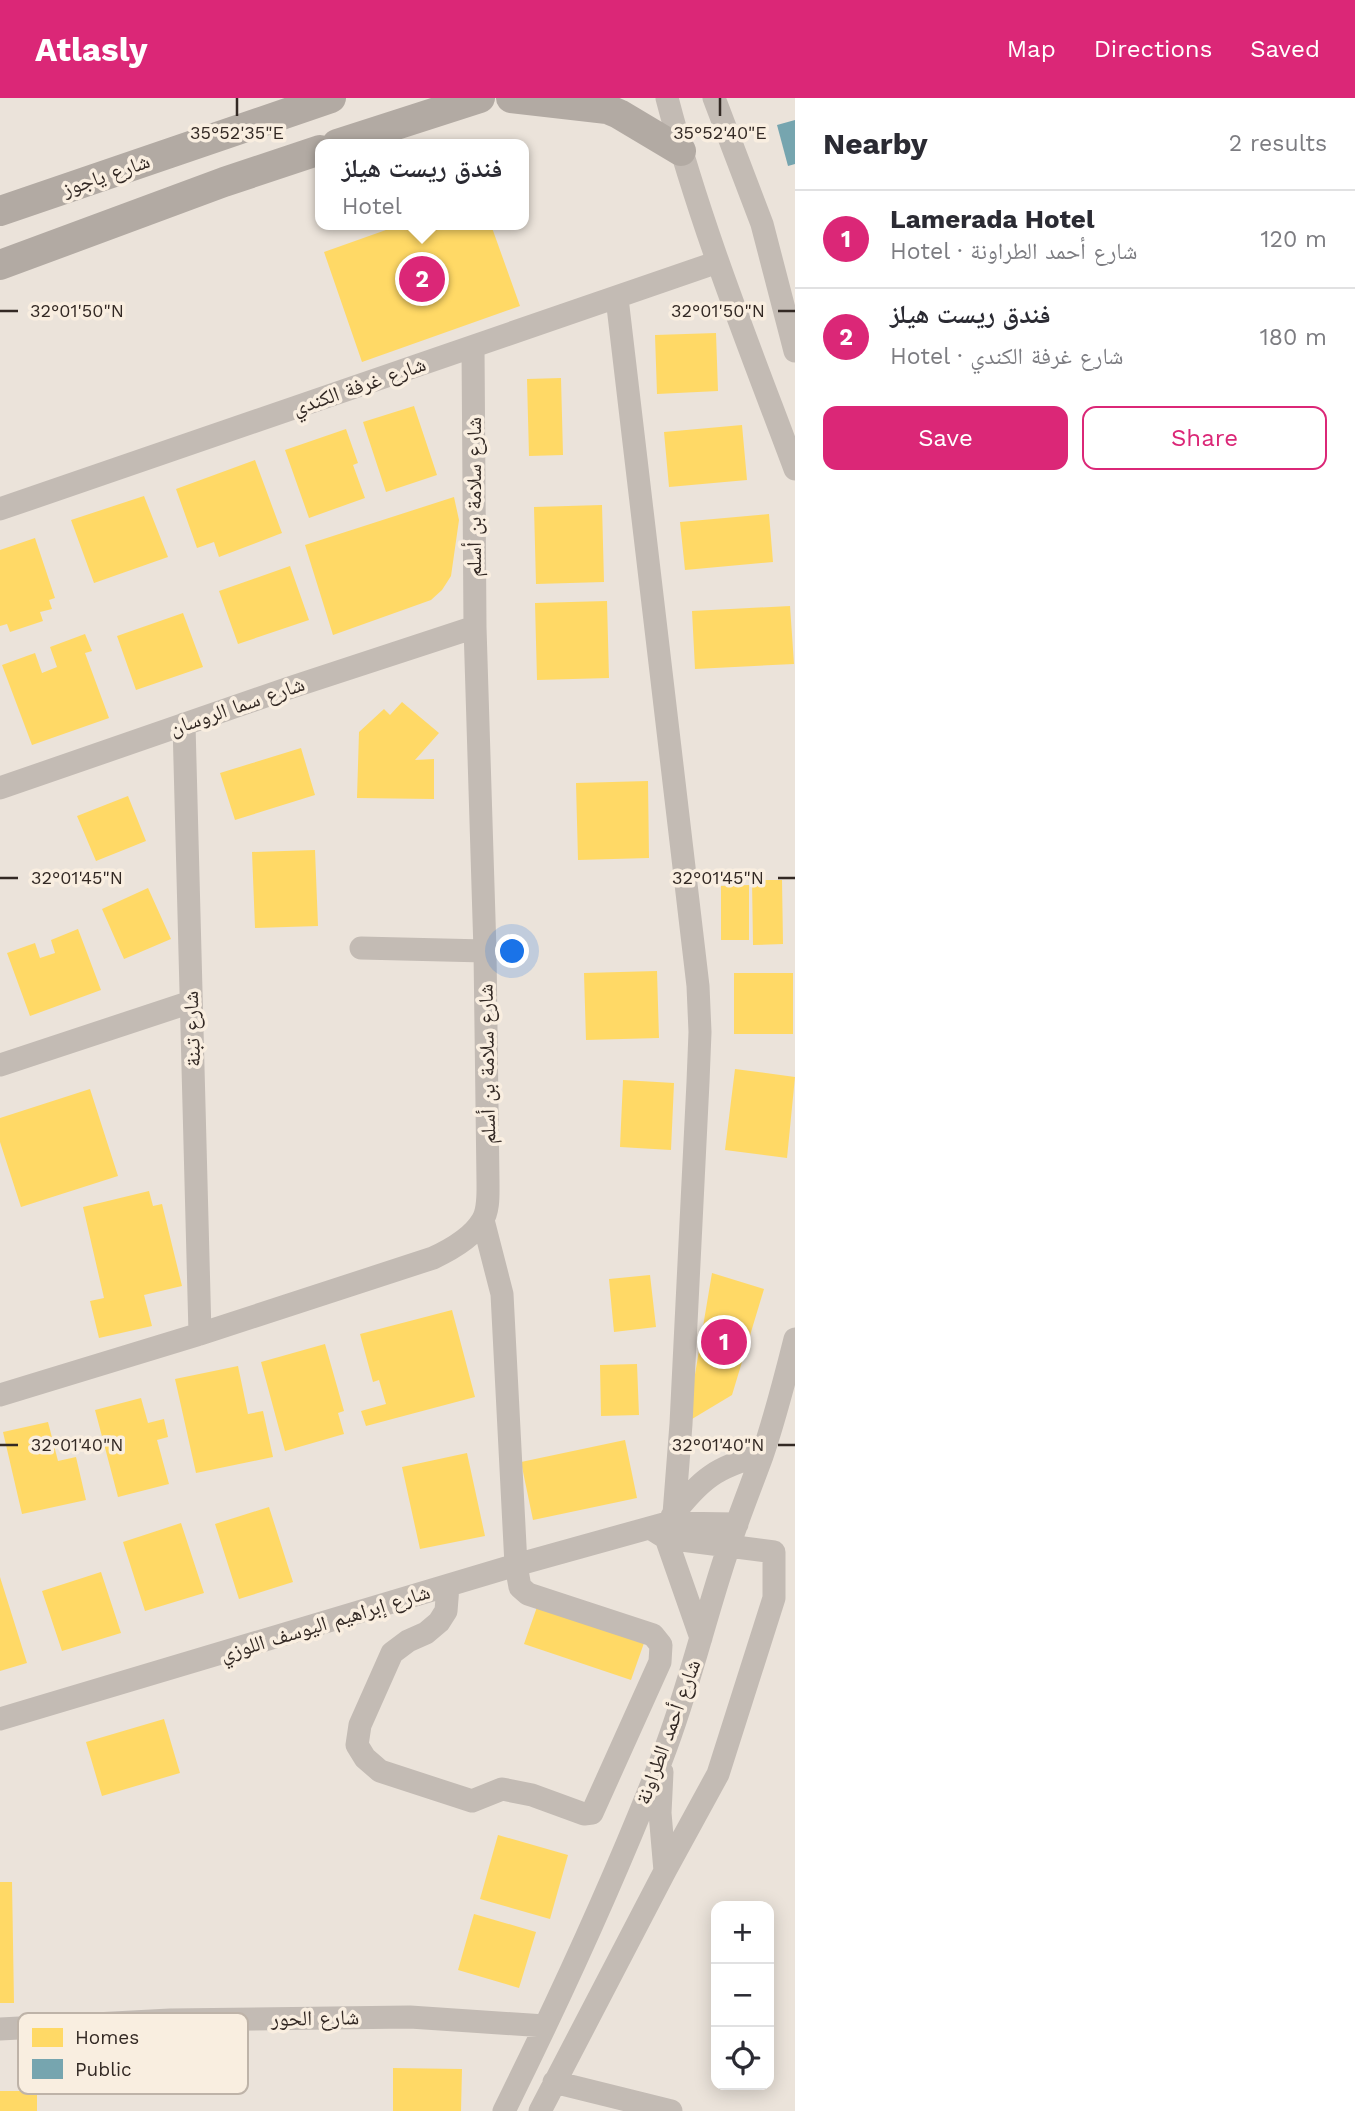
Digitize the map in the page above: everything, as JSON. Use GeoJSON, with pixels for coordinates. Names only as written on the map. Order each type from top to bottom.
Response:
{"type":"FeatureCollection","features":[{"type":"Feature","properties":{"kind":"main road","name":"شارع ياجوز"},"geometry":{"type":"LineString","coordinates":[[0,211],[331,98]]}},
{"type":"Feature","properties":{"kind":"main road"},"geometry":{"type":"LineString","coordinates":[[353,139],[480,98]]}},
{"type":"Feature","properties":{"kind":"main road"},"geometry":{"type":"LineString","coordinates":[[511,98],[607,109],[681,151]]}},
{"type":"Feature","properties":{"kind":"main road"},"geometry":{"type":"LineString","coordinates":[[0,265],[224,182],[315,152]]}},
{"type":"Feature","properties":{"kind":"street"},"geometry":{"type":"LineString","coordinates":[[667,98],[681,151],[718,262],[795,469]]}},
{"type":"Feature","properties":{"kind":"street"},"geometry":{"type":"LineString","coordinates":[[714,98],[762,225],[795,351]]}},
{"type":"Feature","properties":{"kind":"street","name":"شارع غرفة الكندي"},"geometry":{"type":"LineString","coordinates":[[0,509],[718,262]]}},
{"type":"Feature","properties":{"kind":"street"},"geometry":{"type":"LineString","coordinates":[[617,298],[698,986],[700,1032],[681,1424],[664,1526],[701,1638]]}},
{"type":"Feature","properties":{"kind":"street","name":"شارع سلامة بن أسلم"},"geometry":{"type":"LineString","coordinates":[[473,347],[475,627],[485,951],[488,1182],[484,1220]]}},
{"type":"Feature","properties":{"kind":"street","name":"شارع سما الروسان"},"geometry":{"type":"LineString","coordinates":[[0,788],[299,684],[475,627]]}},
{"type":"Feature","properties":{"kind":"street","name":"شارع تبنة"},"geometry":{"type":"LineString","coordinates":[[184,724],[200,1334]]}},
{"type":"Feature","properties":{"kind":"street"},"geometry":{"type":"LineString","coordinates":[[361,948],[485,951]]}},
{"type":"Feature","properties":{"kind":"street"},"geometry":{"type":"LineString","coordinates":[[0,1065],[191,1002]]}},
{"type":"Feature","properties":{"kind":"street"},"geometry":{"type":"LineString","coordinates":[[0,1395],[200,1334],[433,1258],[451,1250],[484,1220],[502,1294],[516,1565],[520,1587],[524,1593],[653,1635],[661,1645],[660,1662],[595,1808],[589,1814],[502,1788],[472,1801],[380,1770],[365,1758],[357,1745],[360,1725],[392,1653],[439,1622],[446,1611],[448,1586]]}},
{"type":"Feature","properties":{"kind":"street","name":"شارع أحمد الطراونة"},"geometry":{"type":"LineString","coordinates":[[504,2111],[545,2026],[663,1756],[728,1547],[762,1455],[794,1347]]}},
{"type":"Feature","properties":{"kind":"street"},"geometry":{"type":"LineString","coordinates":[[664,1526],[689,1494],[719,1470],[762,1455]]}},
{"type":"Feature","properties":{"kind":"street","name":"شارع إبراهيم اليوسف اللوزي"},"geometry":{"type":"LineString","coordinates":[[0,1719],[516,1565],[664,1526],[737,1524]]}},
{"type":"Feature","properties":{"kind":"street","name":"شارع إبراهيم اليوسف اللوزي"},"geometry":{"type":"LineString","coordinates":[[664,1526],[728,1547],[774,1552],[774,1598],[718,1774],[665,1871]]}},
{"type":"Feature","properties":{"kind":"street"},"geometry":{"type":"LineString","coordinates":[[540,2111],[665,1871],[660,1813],[663,1756]]}},
{"type":"Feature","properties":{"kind":"street","name":"شارع الحور"},"geometry":{"type":"LineString","coordinates":[[248,2019],[410,2017],[545,2026]]}},
{"type":"Feature","properties":{"kind":"street","name":"شارع الحور"},"geometry":{"type":"LineString","coordinates":[[0,2029],[18,2028]]}},
{"type":"Feature","properties":{"kind":"street"},"geometry":{"type":"LineString","coordinates":[[554,2082],[671,2111]]}},
{"type":"Feature","properties":{"kind":"building: Homes"},"geometry":{"type":"Polygon","coordinates":[[[386,230],[493,230],[520,306],[362,362],[324,252],[386,230]]]}},
{"type":"Feature","properties":{"kind":"building: Homes"},"geometry":{"type":"Polygon","coordinates":[[[716,333],[718,391],[657,394],[655,335],[716,333]]]}},
{"type":"Feature","properties":{"kind":"building: Homes"},"geometry":{"type":"Polygon","coordinates":[[[561,378],[563,455],[529,456],[527,379],[561,378]]]}},
{"type":"Feature","properties":{"kind":"building: Homes"},"geometry":{"type":"Polygon","coordinates":[[[414,406],[437,475],[386,492],[363,422],[414,406]]]}},
{"type":"Feature","properties":{"kind":"building: Homes"},"geometry":{"type":"Polygon","coordinates":[[[742,425],[747,480],[669,487],[664,432],[742,425]]]}},
{"type":"Feature","properties":{"kind":"building: Homes"},"geometry":{"type":"Polygon","coordinates":[[[346,429],[358,463],[353,465],[365,498],[309,518],[285,450],[346,429]]]}},
{"type":"Feature","properties":{"kind":"building: Homes"},"geometry":{"type":"Polygon","coordinates":[[[255,460],[282,533],[219,557],[214,542],[197,548],[176,489],[255,460]]]}},
{"type":"Feature","properties":{"kind":"building: Homes"},"geometry":{"type":"Polygon","coordinates":[[[144,496],[168,557],[94,583],[71,520],[144,496]]]}},
{"type":"Feature","properties":{"kind":"building: Homes"},"geometry":{"type":"Polygon","coordinates":[[[454,497],[459,520],[451,576],[442,590],[431,600],[333,635],[305,545],[454,497]]]}},
{"type":"Feature","properties":{"kind":"building: Homes"},"geometry":{"type":"Polygon","coordinates":[[[602,505],[604,582],[536,584],[534,507],[602,505]]]}},
{"type":"Feature","properties":{"kind":"building: Homes"},"geometry":{"type":"Polygon","coordinates":[[[769,514],[773,562],[685,570],[680,522],[769,514]]]}},
{"type":"Feature","properties":{"kind":"building: Homes"},"geometry":{"type":"Polygon","coordinates":[[[35,538],[55,598],[49,600],[52,609],[40,612],[43,621],[10,632],[7,624],[0,626],[0,550],[35,538]]]}},
{"type":"Feature","properties":{"kind":"building: Homes"},"geometry":{"type":"Polygon","coordinates":[[[290,566],[309,620],[238,644],[219,591],[290,566]]]}},
{"type":"Feature","properties":{"kind":"building: Homes"},"geometry":{"type":"Polygon","coordinates":[[[607,601],[609,678],[537,680],[535,603],[607,601]]]}},
{"type":"Feature","properties":{"kind":"building: Homes"},"geometry":{"type":"Polygon","coordinates":[[[790,606],[794,664],[695,669],[692,611],[790,606]]]}},
{"type":"Feature","properties":{"kind":"building: Homes"},"geometry":{"type":"Polygon","coordinates":[[[183,613],[203,667],[136,690],[117,636],[183,613]]]}},
{"type":"Feature","properties":{"kind":"building: Homes"},"geometry":{"type":"Polygon","coordinates":[[[85,634],[92,651],[85,653],[109,718],[32,745],[2,665],[35,653],[42,673],[57,667],[50,647],[85,634]]]}},
{"type":"Feature","properties":{"kind":"building: Homes"},"geometry":{"type":"Polygon","coordinates":[[[402,702],[439,733],[415,760],[434,759],[434,799],[357,798],[359,732],[384,709],[390,715],[402,702]]]}},
{"type":"Feature","properties":{"kind":"building: Homes"},"geometry":{"type":"Polygon","coordinates":[[[301,748],[315,795],[235,820],[220,773],[301,748]]]}},
{"type":"Feature","properties":{"kind":"building: Homes"},"geometry":{"type":"Polygon","coordinates":[[[648,781],[649,858],[578,860],[576,783],[648,781]]]}},
{"type":"Feature","properties":{"kind":"building: Homes"},"geometry":{"type":"Polygon","coordinates":[[[128,796],[146,841],[96,861],[77,816],[128,796]]]}},
{"type":"Feature","properties":{"kind":"building: Homes"},"geometry":{"type":"Polygon","coordinates":[[[315,850],[318,926],[255,928],[252,852],[315,850]]]}},
{"type":"Feature","properties":{"kind":"building: Homes"},"geometry":{"type":"Polygon","coordinates":[[[752,880],[782,880],[783,944],[753,945],[752,880]]]}},
{"type":"Feature","properties":{"kind":"building: Homes"},"geometry":{"type":"Polygon","coordinates":[[[749,885],[749,940],[721,940],[721,886],[749,885]]]}},
{"type":"Feature","properties":{"kind":"building: Homes"},"geometry":{"type":"Polygon","coordinates":[[[148,888],[171,939],[124,959],[102,909],[148,888]]]}},
{"type":"Feature","properties":{"kind":"building: Homes"},"geometry":{"type":"Polygon","coordinates":[[[78,929],[101,990],[30,1016],[7,953],[35,943],[40,958],[55,953],[51,940],[78,929]]]}},
{"type":"Feature","properties":{"kind":"building: Homes"},"geometry":{"type":"Polygon","coordinates":[[[657,971],[659,1038],[586,1040],[584,973],[657,971]]]}},
{"type":"Feature","properties":{"kind":"building: Homes"},"geometry":{"type":"Polygon","coordinates":[[[734,973],[793,973],[793,1034],[734,1034],[734,973]]]}},
{"type":"Feature","properties":{"kind":"building: Homes"},"geometry":{"type":"Polygon","coordinates":[[[735,1069],[795,1077],[787,1158],[725,1150],[735,1069]]]}},
{"type":"Feature","properties":{"kind":"building: Homes"},"geometry":{"type":"Polygon","coordinates":[[[623,1080],[674,1083],[671,1150],[620,1147],[623,1080]]]}},
{"type":"Feature","properties":{"kind":"building: Homes"},"geometry":{"type":"Polygon","coordinates":[[[90,1089],[118,1176],[21,1207],[0,1142],[0,1118],[90,1089]]]}},
{"type":"Feature","properties":{"kind":"building: Homes"},"geometry":{"type":"Polygon","coordinates":[[[149,1191],[153,1206],[162,1204],[182,1286],[144,1295],[152,1326],[99,1338],[90,1301],[104,1298],[83,1207],[149,1191]]]}},
{"type":"Feature","properties":{"kind":"building: Homes"},"geometry":{"type":"Polygon","coordinates":[[[712,1273],[764,1289],[732,1395],[687,1422],[712,1273]]]}},
{"type":"Feature","properties":{"kind":"building: Homes"},"geometry":{"type":"Polygon","coordinates":[[[650,1275],[656,1327],[614,1332],[609,1279],[650,1275]]]}},
{"type":"Feature","properties":{"kind":"building: Homes"},"geometry":{"type":"Polygon","coordinates":[[[452,1310],[475,1397],[366,1426],[361,1411],[386,1404],[379,1380],[373,1382],[360,1334],[452,1310]]]}},
{"type":"Feature","properties":{"kind":"building: Homes"},"geometry":{"type":"Polygon","coordinates":[[[325,1344],[344,1411],[338,1413],[344,1434],[285,1451],[261,1362],[325,1344]]]}},
{"type":"Feature","properties":{"kind":"building: Homes"},"geometry":{"type":"Polygon","coordinates":[[[637,1364],[639,1415],[601,1416],[600,1365],[637,1364]]]}},
{"type":"Feature","properties":{"kind":"building: Homes"},"geometry":{"type":"Polygon","coordinates":[[[238,1366],[248,1414],[263,1411],[273,1457],[196,1473],[175,1379],[238,1366]]]}},
{"type":"Feature","properties":{"kind":"building: Homes"},"geometry":{"type":"Polygon","coordinates":[[[141,1398],[148,1423],[164,1419],[168,1437],[157,1440],[169,1484],[118,1497],[95,1410],[141,1398]]]}},
{"type":"Feature","properties":{"kind":"building: Homes"},"geometry":{"type":"Polygon","coordinates":[[[48,1422],[58,1461],[76,1457],[86,1500],[22,1514],[3,1432],[48,1422]]]}},
{"type":"Feature","properties":{"kind":"building: Homes"},"geometry":{"type":"Polygon","coordinates":[[[625,1440],[637,1498],[533,1520],[521,1462],[625,1440]]]}},
{"type":"Feature","properties":{"kind":"building: Homes"},"geometry":{"type":"Polygon","coordinates":[[[467,1453],[485,1536],[420,1549],[402,1467],[467,1453]]]}},
{"type":"Feature","properties":{"kind":"building: Homes"},"geometry":{"type":"Polygon","coordinates":[[[269,1507],[293,1582],[239,1599],[215,1524],[269,1507]]]}},
{"type":"Feature","properties":{"kind":"building: Homes"},"geometry":{"type":"Polygon","coordinates":[[[181,1523],[204,1593],[145,1611],[123,1542],[181,1523]]]}},
{"type":"Feature","properties":{"kind":"building: Homes"},"geometry":{"type":"Polygon","coordinates":[[[101,1572],[121,1633],[62,1651],[42,1591],[101,1572]]]}},
{"type":"Feature","properties":{"kind":"building: Homes"},"geometry":{"type":"Polygon","coordinates":[[[0,1577],[27,1663],[0,1671],[0,1577]]]}},
{"type":"Feature","properties":{"kind":"building: Homes"},"geometry":{"type":"Polygon","coordinates":[[[537,1607],[644,1643],[631,1680],[524,1644],[537,1607]]]}},
{"type":"Feature","properties":{"kind":"building: Homes"},"geometry":{"type":"Polygon","coordinates":[[[164,1719],[180,1773],[102,1796],[86,1742],[164,1719]]]}},
{"type":"Feature","properties":{"kind":"building: Homes"},"geometry":{"type":"Polygon","coordinates":[[[498,1835],[568,1855],[550,1919],[480,1899],[498,1835]]]}},
{"type":"Feature","properties":{"kind":"building: Homes"},"geometry":{"type":"Polygon","coordinates":[[[0,1882],[12,1882],[14,2003],[0,2003],[0,1882]]]}},
{"type":"Feature","properties":{"kind":"building: Homes"},"geometry":{"type":"Polygon","coordinates":[[[474,1914],[536,1932],[519,1988],[458,1970],[474,1914]]]}},
{"type":"Feature","properties":{"kind":"building: Homes"},"geometry":{"type":"Polygon","coordinates":[[[393,2068],[462,2069],[461,2111],[393,2111],[393,2068]]]}},
{"type":"Feature","properties":{"kind":"building: Homes"},"geometry":{"type":"Polygon","coordinates":[[[0,2091],[37,2094],[37,2111],[0,2111],[0,2091]]]}},
{"type":"Feature","properties":{"kind":"building: Public"},"geometry":{"type":"Polygon","coordinates":[[[795,120],[795,164],[788,166],[777,125],[795,120]]]}},
{"type":"Feature","properties":{"kind":"place","name":"فندق ريست هيلز"},"geometry":{"type":"Point","coordinates":[422,279]}},
{"type":"Feature","properties":{"kind":"place","name":"Lamerada Hotel"},"geometry":{"type":"Point","coordinates":[724,1342]}}]}
